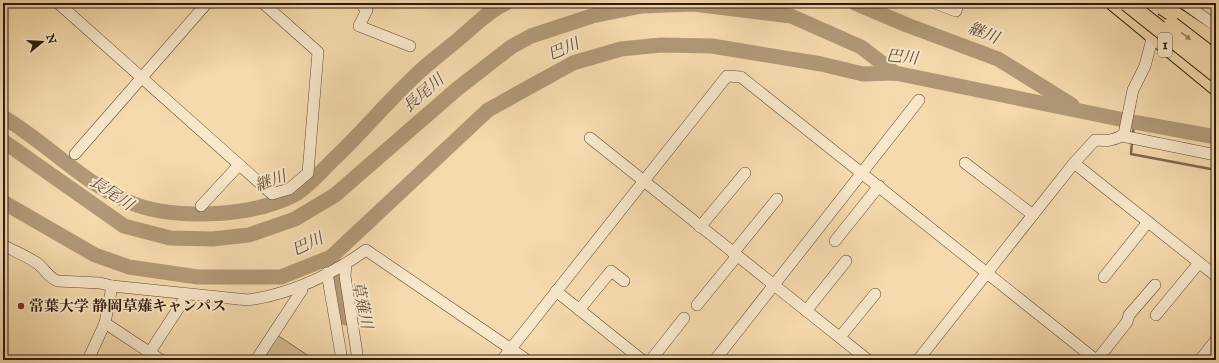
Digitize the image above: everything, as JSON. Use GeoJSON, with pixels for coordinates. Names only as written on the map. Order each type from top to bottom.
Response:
{"type":"FeatureCollection","features":[{"type":"Feature","properties":{"kind":"highway","name":"1"},"geometry":{"type":"LineString","coordinates":[[1114,3],[1216,87]]}},
{"type":"Feature","properties":{"kind":"highway","name":"1"},"geometry":{"type":"LineString","coordinates":[[1127,3],[1216,74]]}},
{"type":"Feature","properties":{"kind":"highway","name":"1"},"geometry":{"type":"LineString","coordinates":[[1144,3],[1216,59]]}},
{"type":"Feature","properties":{"kind":"highway"},"geometry":{"type":"LineString","coordinates":[[1157,3],[1216,42]]}},
{"type":"Feature","properties":{"kind":"street"},"geometry":{"type":"LineString","coordinates":[[58,3],[272,194],[289,189],[308,173],[318,52],[263,3]]}},
{"type":"Feature","properties":{"kind":"street"},"geometry":{"type":"LineString","coordinates":[[75,154],[207,3]]}},
{"type":"Feature","properties":{"kind":"street"},"geometry":{"type":"LineString","coordinates":[[360,3],[367,10],[359,26],[410,46]]}},
{"type":"Feature","properties":{"kind":"street"},"geometry":{"type":"LineString","coordinates":[[935,3],[956,11],[958,3]]}},
{"type":"Feature","properties":{"kind":"street"},"geometry":{"type":"LineString","coordinates":[[1123,135],[1132,93],[1145,66],[1151,43],[1153,3]]}},
{"type":"Feature","properties":{"kind":"street"},"geometry":{"type":"LineString","coordinates":[[1184,3],[1216,26]]}},
{"type":"Feature","properties":{"kind":"street"},"geometry":{"type":"LineString","coordinates":[[502,360],[642,181],[727,76],[741,77],[1097,360],[1127,322],[1129,315],[1155,284]]}},
{"type":"Feature","properties":{"kind":"street"},"geometry":{"type":"LineString","coordinates":[[715,360],[918,100]]}},
{"type":"Feature","properties":{"kind":"street"},"geometry":{"type":"LineString","coordinates":[[918,360],[1074,163],[1095,140],[1108,142],[1123,135],[1216,155]]}},
{"type":"Feature","properties":{"kind":"street"},"geometry":{"type":"LineString","coordinates":[[590,138],[868,360]]}},
{"type":"Feature","properties":{"kind":"street"},"geometry":{"type":"LineString","coordinates":[[965,162],[1033,215]]}},
{"type":"Feature","properties":{"kind":"street"},"geometry":{"type":"LineString","coordinates":[[1074,163],[1216,276]]}},
{"type":"Feature","properties":{"kind":"street"},"geometry":{"type":"LineString","coordinates":[[201,206],[239,165]]}},
{"type":"Feature","properties":{"kind":"street"},"geometry":{"type":"LineString","coordinates":[[700,227],[745,173]]}},
{"type":"Feature","properties":{"kind":"street"},"geometry":{"type":"LineString","coordinates":[[834,241],[879,186]]}},
{"type":"Feature","properties":{"kind":"street"},"geometry":{"type":"LineString","coordinates":[[697,305],[777,199]]}},
{"type":"Feature","properties":{"kind":"street"},"geometry":{"type":"LineString","coordinates":[[1104,277],[1148,222]]}},
{"type":"Feature","properties":{"kind":"street"},"geometry":{"type":"LineString","coordinates":[[3,245],[38,265],[52,279],[100,283],[112,286],[187,295],[248,300],[267,297],[302,286],[346,264],[366,250],[527,360]]}},
{"type":"Feature","properties":{"kind":"street"},"geometry":{"type":"LineString","coordinates":[[806,311],[846,261]]}},
{"type":"Feature","properties":{"kind":"street"},"geometry":{"type":"LineString","coordinates":[[1156,315],[1199,263]]}},
{"type":"Feature","properties":{"kind":"street"},"geometry":{"type":"LineString","coordinates":[[346,264],[344,276],[358,360]]}},
{"type":"Feature","properties":{"kind":"street"},"geometry":{"type":"LineString","coordinates":[[580,310],[611,271],[624,281]]}},
{"type":"Feature","properties":{"kind":"street"},"geometry":{"type":"LineString","coordinates":[[327,273],[342,360]]}},
{"type":"Feature","properties":{"kind":"street"},"geometry":{"type":"LineString","coordinates":[[88,360],[105,323],[112,286]]}},
{"type":"Feature","properties":{"kind":"street"},"geometry":{"type":"LineString","coordinates":[[256,360],[302,290],[302,286]]}},
{"type":"Feature","properties":{"kind":"street"},"geometry":{"type":"LineString","coordinates":[[556,291],[642,360]]}},
{"type":"Feature","properties":{"kind":"street"},"geometry":{"type":"LineString","coordinates":[[840,337],[875,294]]}},
{"type":"Feature","properties":{"kind":"street"},"geometry":{"type":"LineString","coordinates":[[150,352],[187,295]]}},
{"type":"Feature","properties":{"kind":"street"},"geometry":{"type":"LineString","coordinates":[[651,360],[684,318]]}},
{"type":"Feature","properties":{"kind":"street"},"geometry":{"type":"LineString","coordinates":[[105,323],[161,360]]}},
{"type":"Feature","properties":{"kind":"street"},"geometry":{"type":"LineString","coordinates":[[1200,360],[1216,340]]}},
{"type":"Feature","properties":{"kind":"shaded area"},"geometry":{"type":"Polygon","coordinates":[[[277,335],[315,360],[261,360],[277,335]]]}},
{"type":"Feature","properties":{"kind":"waterway","name":"継川"},"geometry":{"type":"LineString","coordinates":[[3,117],[19,127],[94,183],[127,201],[165,212],[187,214],[234,212],[256,208],[294,195],[306,187],[430,62],[486,15],[506,3]]}},
{"type":"Feature","properties":{"kind":"waterway","name":"継川"},"geometry":{"type":"LineString","coordinates":[[855,3],[907,25],[998,59],[1072,105]]}},
{"type":"Feature","properties":{"kind":"waterway","name":"長尾川"},"geometry":{"type":"LineString","coordinates":[[3,141],[124,226],[170,238],[212,239],[249,235],[295,219],[335,195],[457,89],[511,47],[531,36],[592,16],[642,6],[693,4],[791,16],[861,47],[895,73]]}},
{"type":"Feature","properties":{"kind":"waterway","name":"巴川"},"geometry":{"type":"LineString","coordinates":[[3,202],[95,255],[129,267],[198,277],[281,277],[331,257],[488,110],[573,63],[621,49],[661,45],[712,46],[821,64],[863,74],[895,73],[1134,122],[1216,137]]}},
{"type":"Feature","properties":{"kind":"waterway"},"geometry":{"type":"LineString","coordinates":[[1133,134],[1134,122]]}},
{"type":"Feature","properties":{"kind":"waterway"},"geometry":{"type":"LineString","coordinates":[[1132,141],[1131,154],[1216,170]]}},
{"type":"Feature","properties":{"kind":"waterway","name":"草薙川"},"geometry":{"type":"LineString","coordinates":[[331,257],[344,301],[346,318]]}},
{"type":"Feature","properties":{"kind":"place","name":"常葉大学 静岡草薙キャンパス"},"geometry":{"type":"Point","coordinates":[21,306]}}]}
